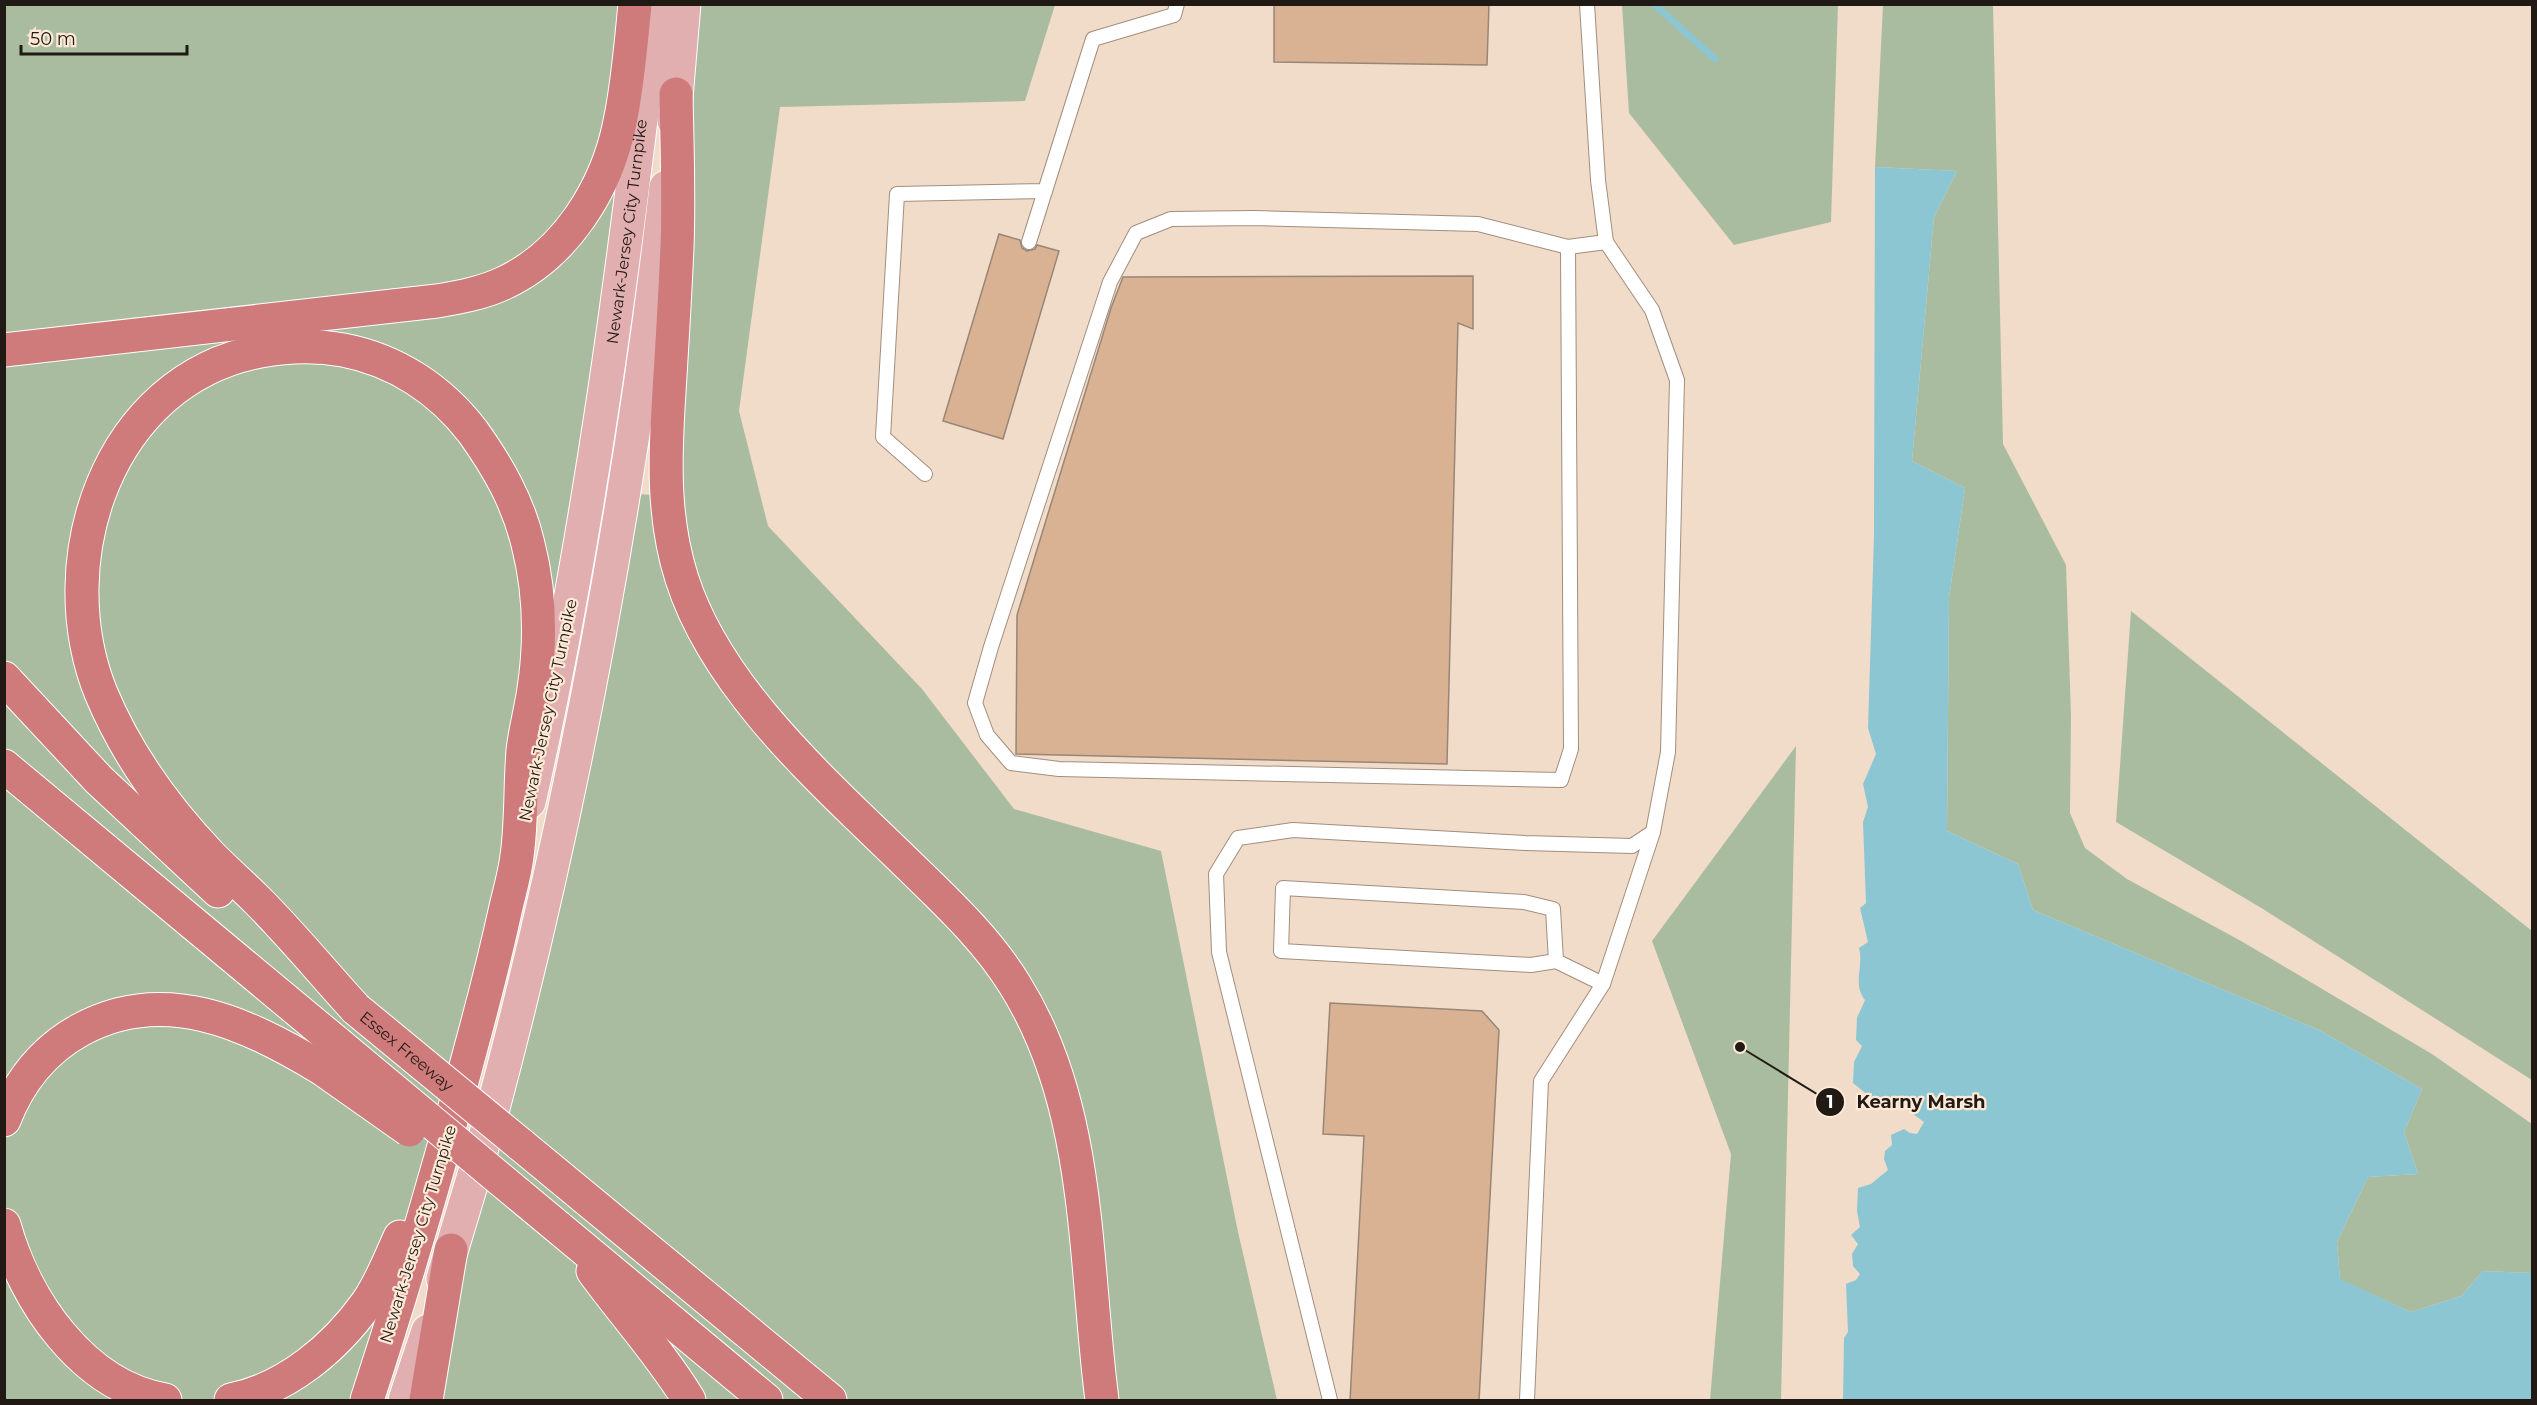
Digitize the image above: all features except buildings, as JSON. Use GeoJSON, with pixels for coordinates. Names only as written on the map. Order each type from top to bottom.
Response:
{"type":"FeatureCollection","features":[{"type":"Feature","properties":{"kind":"highway"},"geometry":{"type":"LineString","coordinates":[[4,350],[437,301],[488,290],[519,275],[562,240],[586,208],[604,174],[620,123],[635,4]]}},
{"type":"Feature","properties":{"kind":"highway"},"geometry":{"type":"LineString","coordinates":[[676,94],[677,243],[665,471],[670,536],[682,579],[707,637],[747,696],[816,774],[976,932],[1015,985],[1036,1023],[1061,1090],[1073,1141],[1081,1195],[1102,1401]]}},
{"type":"Feature","properties":{"kind":"highway"},"geometry":{"type":"LineString","coordinates":[[356,1009],[259,902],[212,856],[164,799],[135,757],[111,715],[101,693],[88,651],[82,619],[81,586],[84,544],[95,505],[111,465],[121,448],[147,415],[174,391],[207,369],[246,354],[291,347],[330,348],[370,357],[408,374],[445,401],[475,435],[513,497],[529,545],[537,603],[537,657],[523,748],[517,857]]}},
{"type":"Feature","properties":{"kind":"highway","name":"Essex Freeway"},"geometry":{"type":"LineString","coordinates":[[4,678],[61,740],[135,814],[243,913],[830,1401]]}},
{"type":"Feature","properties":{"kind":"highway"},"geometry":{"type":"LineString","coordinates":[[4,766],[329,1055],[500,1179],[766,1401]]}},
{"type":"Feature","properties":{"kind":"highway","name":"Newark-Jersey City Turnpike"},"geometry":{"type":"LineString","coordinates":[[367,1401],[457,1102],[517,857]]}},
{"type":"Feature","properties":{"kind":"highway"},"geometry":{"type":"LineString","coordinates":[[4,1120],[26,1077],[60,1042],[91,1024],[125,1012],[172,1009],[206,1015],[263,1036],[329,1055]]}},
{"type":"Feature","properties":{"kind":"highway"},"geometry":{"type":"LineString","coordinates":[[231,1401],[251,1395],[297,1371],[329,1347],[368,1302],[386,1270],[457,1102]]}},
{"type":"Feature","properties":{"kind":"highway"},"geometry":{"type":"LineString","coordinates":[[4,1225],[19,1266],[36,1298],[72,1347],[90,1365],[117,1383],[165,1401]]}},
{"type":"Feature","properties":{"kind":"highway"},"geometry":{"type":"LineString","coordinates":[[564,1231],[619,1308],[661,1357],[689,1401]]}},
{"type":"Feature","properties":{"kind":"highway"},"geometry":{"type":"LineString","coordinates":[[426,1401],[451,1250]]}},
{"type":"Feature","properties":{"kind":"main road","name":"Newark-Jersey City Turnpike"},"geometry":{"type":"LineString","coordinates":[[517,857],[567,620],[605,402],[655,4]]}},
{"type":"Feature","properties":{"kind":"main road","name":"Newark-Jersey City Turnpike"},"geometry":{"type":"LineString","coordinates":[[405,1401],[492,1112],[552,865],[592,678],[634,435],[652,306],[684,4]]}},
{"type":"Feature","properties":{"kind":"lane"},"geometry":{"type":"LineString","coordinates":[[1029,242],[1092,39],[1174,15],[1177,4]]}},
{"type":"Feature","properties":{"kind":"lane"},"geometry":{"type":"LineString","coordinates":[[1527,1401],[1541,1081],[1604,984],[1653,832],[1668,752],[1677,380],[1652,310],[1606,242],[1598,180],[1587,4]]}},
{"type":"Feature","properties":{"kind":"lane"},"geometry":{"type":"LineString","coordinates":[[925,474],[883,437],[897,194],[1045,191]]}},
{"type":"Feature","properties":{"kind":"lane"},"geometry":{"type":"LineString","coordinates":[[1568,247],[1571,749],[1561,780],[1059,769],[1011,763],[987,735],[975,703],[991,647],[1110,282],[1136,233],[1171,219],[1266,218],[1478,224],[1568,247],[1606,242]]}},
{"type":"Feature","properties":{"kind":"lane"},"geometry":{"type":"LineString","coordinates":[[1330,1401],[1219,952],[1216,874],[1238,838],[1293,830],[1525,843],[1632,846],[1653,832]]}},
{"type":"Feature","properties":{"kind":"lane"},"geometry":{"type":"LineString","coordinates":[[1556,961],[1553,909],[1524,902],[1283,888],[1281,951],[1531,965],[1556,961],[1604,984]]}},
{"type":"Feature","properties":{"kind":"green space"},"geometry":{"type":"Polygon","coordinates":[[[5,5],[655,5],[572,590],[367,1400],[5,1400],[5,5]]]}},
{"type":"Feature","properties":{"kind":"green space"},"geometry":{"type":"Polygon","coordinates":[[[684,5],[1055,5],[1025,101],[780,107],[739,411],[768,526],[922,689],[1014,809],[1161,851],[1238,1232],[1277,1400],[405,1400],[433,1314],[624,494],[665,495],[684,5]]]}},
{"type":"Feature","properties":{"kind":"green space"},"geometry":{"type":"Polygon","coordinates":[[[1622,5],[1838,5],[1831,222],[1734,245],[1629,113],[1622,5]]]}},
{"type":"Feature","properties":{"kind":"green space"},"geometry":{"type":"Polygon","coordinates":[[[1883,5],[1993,5],[2003,444],[2066,565],[2071,716],[2070,813],[2085,848],[2127,879],[2241,941],[2432,1054],[2532,1124],[2532,1273],[2483,1271],[2461,1296],[2411,1312],[2340,1280],[2337,1242],[2368,1177],[2418,1174],[2404,1132],[2422,1089],[2319,1030],[2033,910],[2018,864],[1947,831],[1949,598],[1965,488],[1912,461],[1934,217],[1957,171],[1875,167],[1883,5]]]}},
{"type":"Feature","properties":{"kind":"green space"},"geometry":{"type":"Polygon","coordinates":[[[2131,611],[2532,931],[2532,1080],[2263,909],[2116,822],[2131,611]]]}},
{"type":"Feature","properties":{"kind":"green space"},"geometry":{"type":"Polygon","coordinates":[[[1796,746],[1781,1400],[1710,1400],[1731,1154],[1652,941],[1796,746]]]}},
{"type":"Feature","properties":{"kind":"water"},"geometry":{"type":"Polygon","coordinates":[[[1875,167],[1957,171],[1934,217],[1912,461],[1965,488],[1949,598],[1947,831],[2018,864],[2033,910],[2319,1030],[2422,1089],[2404,1132],[2418,1174],[2368,1177],[2337,1242],[2340,1279],[2411,1312],[2461,1296],[2483,1271],[2532,1273],[2532,1400],[1843,1400],[1844,1338],[1848,1332],[1846,1284],[1856,1280],[1860,1274],[1853,1266],[1852,1254],[1858,1244],[1851,1235],[1860,1227],[1857,1211],[1858,1188],[1871,1184],[1888,1170],[1884,1159],[1885,1151],[1892,1145],[1891,1135],[1904,1129],[1917,1134],[1924,1122],[1902,1106],[1879,1104],[1853,1083],[1854,1062],[1862,1046],[1856,1040],[1857,1018],[1865,1000],[1859,987],[1859,948],[1868,942],[1860,908],[1866,903],[1863,822],[1868,807],[1863,784],[1876,754],[1868,728],[1874,535],[1875,167]]]}},
{"type":"Feature","properties":{"kind":"waterway"},"geometry":{"type":"LineString","coordinates":[[1654,4],[1715,59]]}},
{"type":"Feature","properties":{"kind":"place","name":"Kearny Marsh"},"geometry":{"type":"Point","coordinates":[1740,1047]}}]}
